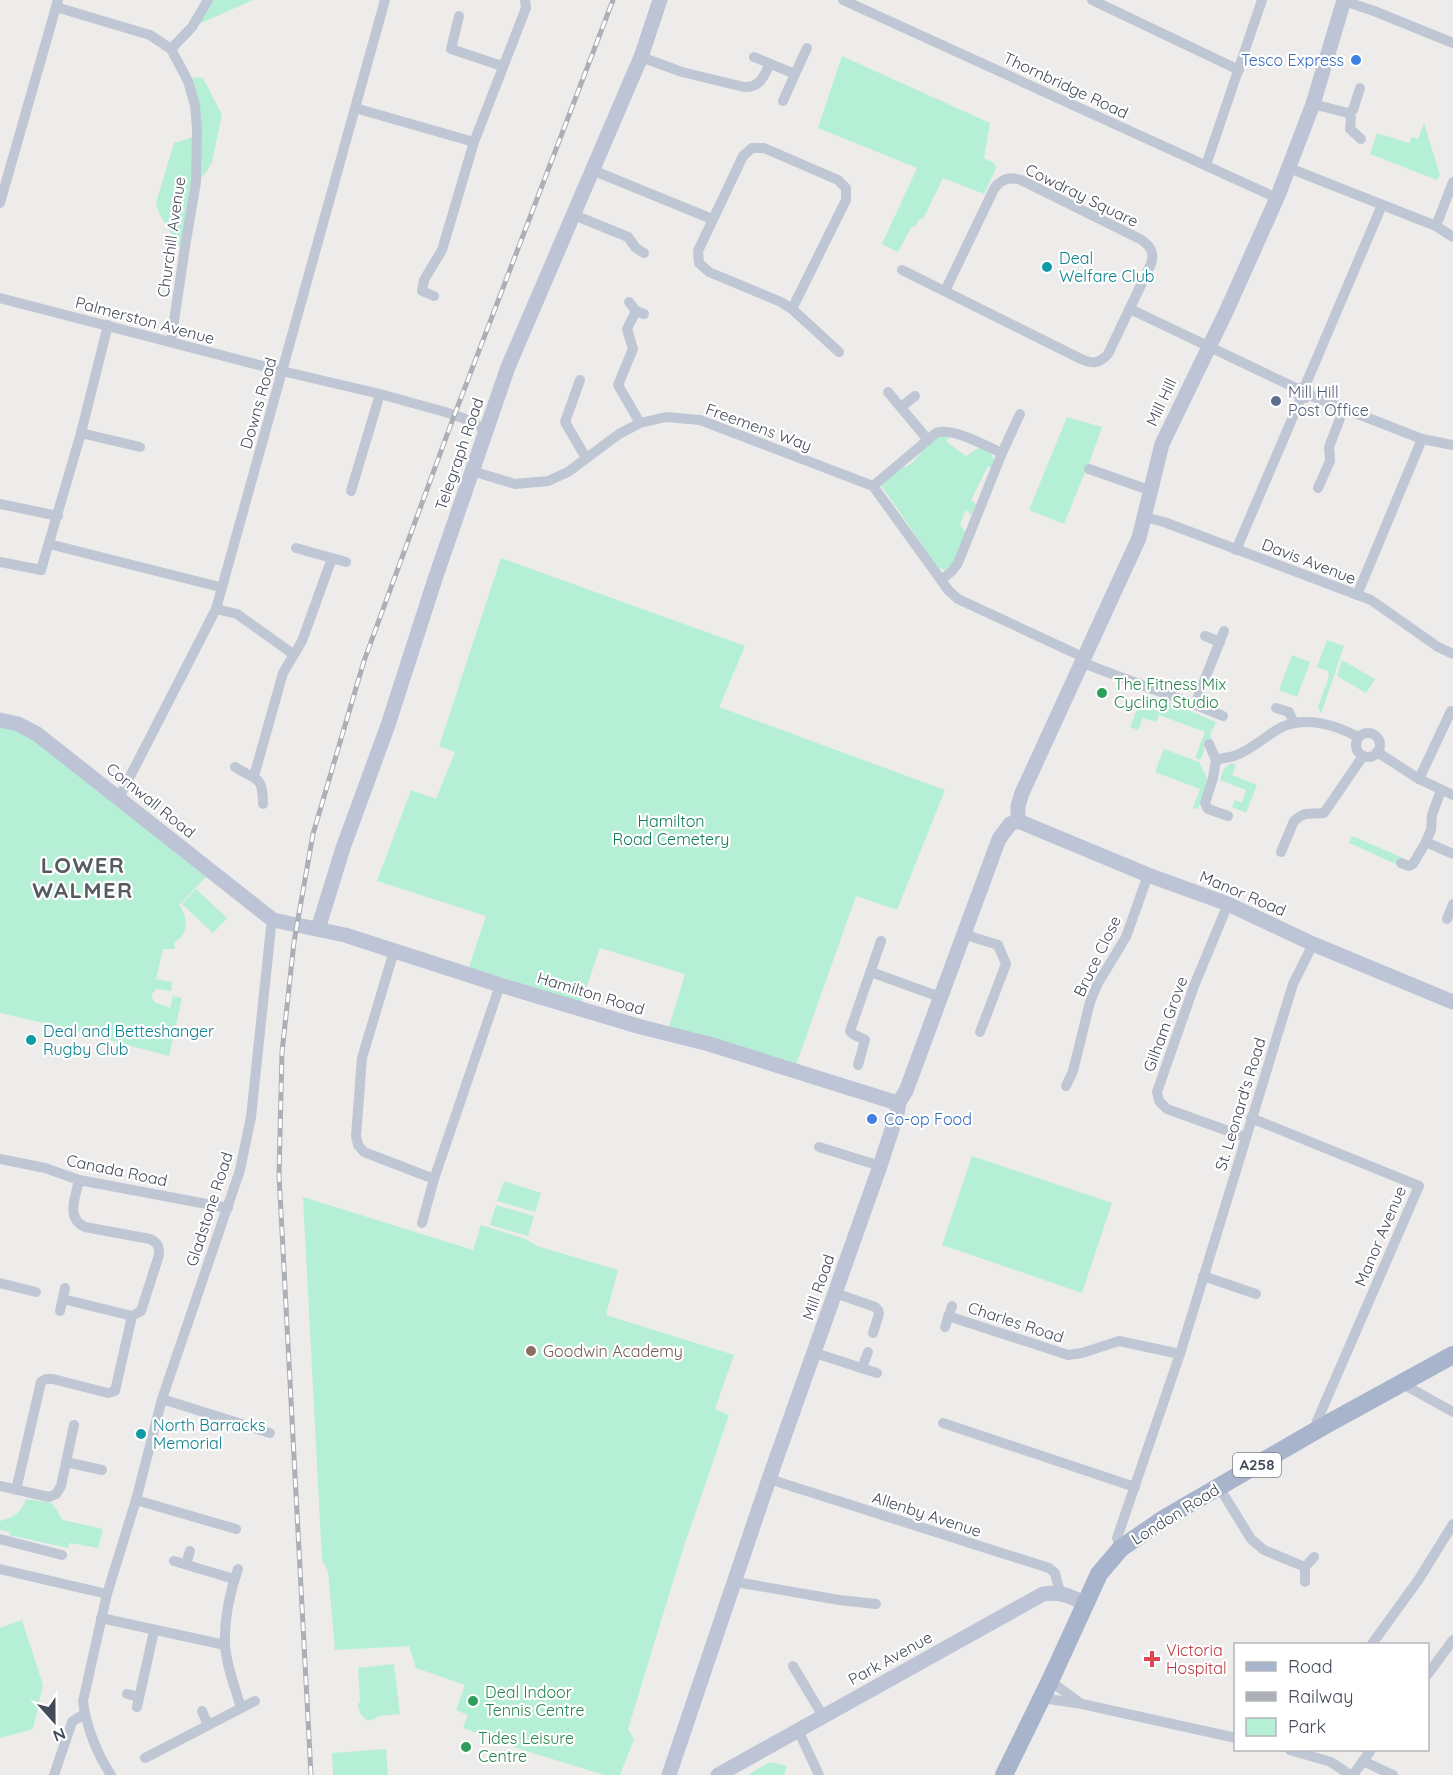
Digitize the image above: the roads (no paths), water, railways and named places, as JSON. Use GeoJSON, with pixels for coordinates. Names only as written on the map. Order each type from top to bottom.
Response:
{"type":"FeatureCollection","features":[{"type":"Feature","properties":{"kind":"main road","name":"London Road"},"geometry":{"type":"LineString","coordinates":[[1004,1775],[1050,1681],[1084,1603],[1099,1574],[1121,1548],[1219,1487],[1453,1354]]}},
{"type":"Feature","properties":{"kind":"street"},"geometry":{"type":"LineString","coordinates":[[0,203],[57,3],[150,35],[171,49],[192,27],[208,0]]}},
{"type":"Feature","properties":{"kind":"street","name":"Downs Road"},"geometry":{"type":"LineString","coordinates":[[119,798],[216,609],[220,587],[385,0]]}},
{"type":"Feature","properties":{"kind":"street"},"geometry":{"type":"LineString","coordinates":[[434,296],[422,291],[424,280],[442,250],[474,142],[526,8],[525,0]]}},
{"type":"Feature","properties":{"kind":"street","name":"Telegraph Road"},"geometry":{"type":"LineString","coordinates":[[318,929],[340,858],[388,725],[471,471],[508,366],[640,57],[660,0]]}},
{"type":"Feature","properties":{"kind":"street","name":"Thornbridge Road"},"geometry":{"type":"LineString","coordinates":[[843,0],[865,5],[1277,198]]}},
{"type":"Feature","properties":{"kind":"street"},"geometry":{"type":"LineString","coordinates":[[1093,0],[1239,70]]}},
{"type":"Feature","properties":{"kind":"street"},"geometry":{"type":"LineString","coordinates":[[1206,165],[1262,0]]}},
{"type":"Feature","properties":{"kind":"street"},"geometry":{"type":"LineString","coordinates":[[1342,1],[1374,11],[1453,44]]}},
{"type":"Feature","properties":{"kind":"street","name":"Mill Hill"},"geometry":{"type":"LineString","coordinates":[[1018,821],[1018,806],[1022,793],[1139,538],[1162,444],[1226,312],[1289,168],[1313,104],[1342,1]]}},
{"type":"Feature","properties":{"kind":"street"},"geometry":{"type":"LineString","coordinates":[[459,16],[451,48],[502,66]]}},
{"type":"Feature","properties":{"kind":"street"},"geometry":{"type":"LineString","coordinates":[[783,101],[807,48]]}},
{"type":"Feature","properties":{"kind":"street","name":"Churchill Avenue"},"geometry":{"type":"LineString","coordinates":[[171,49],[188,81],[195,105],[197,129],[196,183],[184,247],[171,341]]}},
{"type":"Feature","properties":{"kind":"street"},"geometry":{"type":"LineString","coordinates":[[640,57],[717,82],[751,88],[762,81],[770,64]]}},
{"type":"Feature","properties":{"kind":"street"},"geometry":{"type":"LineString","coordinates":[[754,57],[795,74]]}},
{"type":"Feature","properties":{"kind":"street"},"geometry":{"type":"LineString","coordinates":[[1348,113],[1353,110],[1360,88]]}},
{"type":"Feature","properties":{"kind":"street"},"geometry":{"type":"LineString","coordinates":[[1313,104],[1348,113],[1352,118],[1350,129],[1361,139]]}},
{"type":"Feature","properties":{"kind":"street"},"geometry":{"type":"LineString","coordinates":[[356,108],[474,142]]}},
{"type":"Feature","properties":{"kind":"street"},"geometry":{"type":"LineString","coordinates":[[792,309],[846,200],[847,193],[842,183],[764,148],[752,148],[743,156],[712,219],[697,257],[703,268],[792,309],[839,352]]}},
{"type":"Feature","properties":{"kind":"street"},"geometry":{"type":"LineString","coordinates":[[1289,168],[1436,226],[1453,237]]}},
{"type":"Feature","properties":{"kind":"street"},"geometry":{"type":"LineString","coordinates":[[592,170],[712,219]]}},
{"type":"Feature","properties":{"kind":"street","name":"Cowdray Square"},"geometry":{"type":"LineString","coordinates":[[1015,178],[1140,239],[1153,252],[1151,264],[1108,354],[1104,359],[1093,363],[945,291],[994,189],[1003,180],[1015,178]]}},
{"type":"Feature","properties":{"kind":"street"},"geometry":{"type":"LineString","coordinates":[[1436,226],[1453,182]]}},
{"type":"Feature","properties":{"kind":"street"},"geometry":{"type":"LineString","coordinates":[[1236,549],[1382,205]]}},
{"type":"Feature","properties":{"kind":"street"},"geometry":{"type":"LineString","coordinates":[[574,215],[628,237],[636,248],[644,253]]}},
{"type":"Feature","properties":{"kind":"street"},"geometry":{"type":"LineString","coordinates":[[902,270],[945,291]]}},
{"type":"Feature","properties":{"kind":"street","name":"Palmerston Avenue"},"geometry":{"type":"LineString","coordinates":[[0,298],[380,394],[464,418],[486,430]]}},
{"type":"Feature","properties":{"kind":"street"},"geometry":{"type":"LineString","coordinates":[[636,309],[627,328],[633,349],[618,385],[640,423]]}},
{"type":"Feature","properties":{"kind":"street"},"geometry":{"type":"LineString","coordinates":[[1130,309],[1303,392],[1422,439],[1453,445]]}},
{"type":"Feature","properties":{"kind":"street"},"geometry":{"type":"LineString","coordinates":[[0,562],[41,570],[81,433],[108,325]]}},
{"type":"Feature","properties":{"kind":"street"},"geometry":{"type":"LineString","coordinates":[[580,380],[565,422],[586,458]]}},
{"type":"Feature","properties":{"kind":"street"},"geometry":{"type":"LineString","coordinates":[[888,392],[928,440]]}},
{"type":"Feature","properties":{"kind":"street"},"geometry":{"type":"LineString","coordinates":[[351,491],[380,394]]}},
{"type":"Feature","properties":{"kind":"street"},"geometry":{"type":"LineString","coordinates":[[901,407],[915,396]]}},
{"type":"Feature","properties":{"kind":"street"},"geometry":{"type":"LineString","coordinates":[[1318,488],[1330,461],[1329,447],[1344,408]]}},
{"type":"Feature","properties":{"kind":"street"},"geometry":{"type":"LineString","coordinates":[[940,580],[958,563],[1020,414]]}},
{"type":"Feature","properties":{"kind":"street","name":"Freemens Way"},"geometry":{"type":"LineString","coordinates":[[471,471],[515,484],[537,483],[562,475],[619,434],[640,423],[666,417],[700,420],[873,486]]}},
{"type":"Feature","properties":{"kind":"street"},"geometry":{"type":"LineString","coordinates":[[1002,453],[948,431],[936,433],[873,486],[940,580],[949,591],[968,605],[1082,660],[1151,690],[1160,691],[1223,716]]}},
{"type":"Feature","properties":{"kind":"street"},"geometry":{"type":"LineString","coordinates":[[81,433],[140,447]]}},
{"type":"Feature","properties":{"kind":"street"},"geometry":{"type":"LineString","coordinates":[[1357,595],[1422,439]]}},
{"type":"Feature","properties":{"kind":"street"},"geometry":{"type":"LineString","coordinates":[[1089,470],[1149,490]]}},
{"type":"Feature","properties":{"kind":"street"},"geometry":{"type":"LineString","coordinates":[[0,504],[57,516]]}},
{"type":"Feature","properties":{"kind":"street","name":"Davis Avenue"},"geometry":{"type":"LineString","coordinates":[[1144,517],[1371,600],[1438,647],[1453,654]]}},
{"type":"Feature","properties":{"kind":"street"},"geometry":{"type":"LineString","coordinates":[[49,544],[220,587]]}},
{"type":"Feature","properties":{"kind":"street"},"geometry":{"type":"LineString","coordinates":[[296,548],[346,562]]}},
{"type":"Feature","properties":{"kind":"street"},"geometry":{"type":"LineString","coordinates":[[254,776],[284,673],[302,641],[332,558]]}},
{"type":"Feature","properties":{"kind":"street"},"geometry":{"type":"LineString","coordinates":[[216,609],[237,614],[293,654]]}},
{"type":"Feature","properties":{"kind":"street"},"geometry":{"type":"LineString","coordinates":[[1195,704],[1222,636],[1205,636]]}},
{"type":"Feature","properties":{"kind":"street"},"geometry":{"type":"LineString","coordinates":[[1276,708],[1290,712],[1294,723]]}},
{"type":"Feature","properties":{"kind":"street"},"geometry":{"type":"LineString","coordinates":[[1419,779],[1449,726],[1451,711]]}},
{"type":"Feature","properties":{"kind":"street","name":"Cornwall Road"},"geometry":{"type":"LineString","coordinates":[[0,720],[18,724],[37,734],[273,920]]}},
{"type":"Feature","properties":{"kind":"street"},"geometry":{"type":"LineString","coordinates":[[1216,760],[1234,756],[1282,727],[1294,723],[1332,725],[1345,729],[1358,737]]}},
{"type":"Feature","properties":{"kind":"street"},"geometry":{"type":"LineString","coordinates":[[1358,737],[1369,732],[1377,736],[1380,744],[1377,753],[1362,756]]}},
{"type":"Feature","properties":{"kind":"street"},"geometry":{"type":"LineString","coordinates":[[1358,737],[1356,746],[1362,756]]}},
{"type":"Feature","properties":{"kind":"street"},"geometry":{"type":"LineString","coordinates":[[1209,744],[1216,760],[1205,803],[1208,808],[1228,816]]}},
{"type":"Feature","properties":{"kind":"street"},"geometry":{"type":"LineString","coordinates":[[1377,753],[1419,779],[1453,795]]}},
{"type":"Feature","properties":{"kind":"street"},"geometry":{"type":"LineString","coordinates":[[1281,852],[1294,822],[1305,814],[1324,813],[1362,756]]}},
{"type":"Feature","properties":{"kind":"street"},"geometry":{"type":"LineString","coordinates":[[235,767],[254,776],[263,787],[263,804]]}},
{"type":"Feature","properties":{"kind":"street"},"geometry":{"type":"LineString","coordinates":[[1401,864],[1409,866],[1413,864],[1426,842],[1441,790]]}},
{"type":"Feature","properties":{"kind":"street","name":"Manor Road"},"geometry":{"type":"LineString","coordinates":[[1018,821],[1148,875],[1228,904],[1313,944],[1453,1002]]}},
{"type":"Feature","properties":{"kind":"street","name":"Mill Road"},"geometry":{"type":"LineString","coordinates":[[669,1775],[769,1479],[880,1166],[899,1102],[906,1091],[999,839],[1010,824],[1018,821]]}},
{"type":"Feature","properties":{"kind":"street"},"geometry":{"type":"LineString","coordinates":[[1426,842],[1453,854]]}},
{"type":"Feature","properties":{"kind":"street","name":"Bruce Close"},"geometry":{"type":"LineString","coordinates":[[1066,1086],[1073,1071],[1090,1002],[1098,983],[1126,937],[1148,875]]}},
{"type":"Feature","properties":{"kind":"street","name":"Gilham Grove"},"geometry":{"type":"LineString","coordinates":[[1228,904],[1194,986],[1157,1092],[1159,1101],[1167,1109],[1245,1137]]}},
{"type":"Feature","properties":{"kind":"street","name":"Hamilton Road"},"geometry":{"type":"LineString","coordinates":[[273,920],[345,935],[500,985],[641,1027],[709,1044],[899,1102]]}},
{"type":"Feature","properties":{"kind":"street","name":"Gladstone Road"},"geometry":{"type":"LineString","coordinates":[[84,1714],[83,1701],[101,1618],[136,1500],[162,1399],[240,1170],[251,1118],[261,1007],[270,927],[273,920]]}},
{"type":"Feature","properties":{"kind":"street"},"geometry":{"type":"LineString","coordinates":[[963,934],[998,945],[1006,964],[980,1032]]}},
{"type":"Feature","properties":{"kind":"street"},"geometry":{"type":"LineString","coordinates":[[858,1065],[866,1040],[853,1034],[850,1030],[881,941]]}},
{"type":"Feature","properties":{"kind":"street","name":"St. Leonard's Road"},"geometry":{"type":"LineString","coordinates":[[1121,1548],[1117,1538],[1180,1354],[1293,984],[1313,944]]}},
{"type":"Feature","properties":{"kind":"street"},"geometry":{"type":"LineString","coordinates":[[394,951],[362,1058],[356,1136],[358,1145],[364,1152],[434,1179]]}},
{"type":"Feature","properties":{"kind":"street"},"geometry":{"type":"LineString","coordinates":[[871,972],[940,997]]}},
{"type":"Feature","properties":{"kind":"street"},"geometry":{"type":"LineString","coordinates":[[422,1223],[434,1179],[500,985]]}},
{"type":"Feature","properties":{"kind":"street","name":"Manor Avenue"},"geometry":{"type":"LineString","coordinates":[[1251,1118],[1419,1186],[1317,1421],[1315,1432]]}},
{"type":"Feature","properties":{"kind":"street"},"geometry":{"type":"LineString","coordinates":[[819,1147],[880,1166]]}},
{"type":"Feature","properties":{"kind":"street","name":"Canada Road"},"geometry":{"type":"LineString","coordinates":[[0,1159],[45,1168],[79,1180],[228,1208]]}},
{"type":"Feature","properties":{"kind":"street"},"geometry":{"type":"LineString","coordinates":[[60,1311],[64,1293],[132,1316],[141,1311],[159,1248],[156,1242],[150,1239],[78,1224],[73,1211],[79,1180]]}},
{"type":"Feature","properties":{"kind":"street"},"geometry":{"type":"LineString","coordinates":[[1203,1276],[1256,1294]]}},
{"type":"Feature","properties":{"kind":"street"},"geometry":{"type":"LineString","coordinates":[[0,1283],[36,1292]]}},
{"type":"Feature","properties":{"kind":"street"},"geometry":{"type":"LineString","coordinates":[[835,1293],[879,1310],[873,1333]]}},
{"type":"Feature","properties":{"kind":"street"},"geometry":{"type":"LineString","coordinates":[[16,1490],[41,1382],[53,1379],[108,1394],[116,1391],[132,1316]]}},
{"type":"Feature","properties":{"kind":"street","name":"Charles Road"},"geometry":{"type":"LineString","coordinates":[[948,1316],[1068,1354],[1082,1353],[1119,1341],[1180,1354]]}},
{"type":"Feature","properties":{"kind":"street"},"geometry":{"type":"LineString","coordinates":[[862,1368],[867,1352]]}},
{"type":"Feature","properties":{"kind":"street"},"geometry":{"type":"LineString","coordinates":[[815,1353],[877,1374]]}},
{"type":"Feature","properties":{"kind":"street"},"geometry":{"type":"LineString","coordinates":[[1401,1383],[1453,1412]]}},
{"type":"Feature","properties":{"kind":"street"},"geometry":{"type":"LineString","coordinates":[[162,1399],[270,1433]]}},
{"type":"Feature","properties":{"kind":"street"},"geometry":{"type":"LineString","coordinates":[[943,1423],[1135,1486]]}},
{"type":"Feature","properties":{"kind":"street"},"geometry":{"type":"LineString","coordinates":[[0,1486],[49,1497],[56,1494],[61,1486],[74,1425]]}},
{"type":"Feature","properties":{"kind":"street"},"geometry":{"type":"LineString","coordinates":[[66,1462],[102,1470]]}},
{"type":"Feature","properties":{"kind":"street","name":"Allenby Avenue"},"geometry":{"type":"LineString","coordinates":[[769,1479],[1049,1568],[1055,1573],[1060,1593]]}},
{"type":"Feature","properties":{"kind":"street"},"geometry":{"type":"LineString","coordinates":[[1219,1487],[1251,1539],[1264,1550],[1305,1567]]}},
{"type":"Feature","properties":{"kind":"street"},"geometry":{"type":"LineString","coordinates":[[136,1500],[236,1529]]}},
{"type":"Feature","properties":{"kind":"street"},"geometry":{"type":"LineString","coordinates":[[1373,1643],[1419,1579],[1453,1524]]}},
{"type":"Feature","properties":{"kind":"street"},"geometry":{"type":"LineString","coordinates":[[0,1539],[62,1555]]}},
{"type":"Feature","properties":{"kind":"street"},"geometry":{"type":"LineString","coordinates":[[186,1564],[190,1551]]}},
{"type":"Feature","properties":{"kind":"street"},"geometry":{"type":"LineString","coordinates":[[1305,1582],[1305,1567],[1314,1557]]}},
{"type":"Feature","properties":{"kind":"street"},"geometry":{"type":"LineString","coordinates":[[174,1561],[236,1574],[225,1630],[225,1645],[228,1666],[241,1708]]}},
{"type":"Feature","properties":{"kind":"street"},"geometry":{"type":"LineString","coordinates":[[0,1569],[107,1594]]}},
{"type":"Feature","properties":{"kind":"street"},"geometry":{"type":"LineString","coordinates":[[736,1582],[838,1605],[876,1604]]}},
{"type":"Feature","properties":{"kind":"street"},"geometry":{"type":"LineString","coordinates":[[1060,1593],[1084,1603]]}},
{"type":"Feature","properties":{"kind":"street","name":"Park Avenue"},"geometry":{"type":"LineString","coordinates":[[718,1775],[1043,1594],[1060,1593]]}},
{"type":"Feature","properties":{"kind":"street"},"geometry":{"type":"LineString","coordinates":[[101,1618],[225,1645]]}},
{"type":"Feature","properties":{"kind":"street"},"geometry":{"type":"LineString","coordinates":[[127,1694],[138,1702],[154,1631]]}},
{"type":"Feature","properties":{"kind":"street"},"geometry":{"type":"LineString","coordinates":[[1429,1673],[1453,1640]]}},
{"type":"Feature","properties":{"kind":"street"},"geometry":{"type":"LineString","coordinates":[[793,1665],[823,1716]]}},
{"type":"Feature","properties":{"kind":"street"},"geometry":{"type":"LineString","coordinates":[[1050,1681],[1082,1704]]}},
{"type":"Feature","properties":{"kind":"street"},"geometry":{"type":"LineString","coordinates":[[1042,1698],[1082,1704],[1234,1738]]}},
{"type":"Feature","properties":{"kind":"street"},"geometry":{"type":"LineString","coordinates":[[161,1764],[150,1756],[255,1701]]}},
{"type":"Feature","properties":{"kind":"street"},"geometry":{"type":"LineString","coordinates":[[202,1711],[208,1725]]}},
{"type":"Feature","properties":{"kind":"street"},"geometry":{"type":"LineString","coordinates":[[54,1775],[72,1722],[84,1714],[111,1775]]}},
{"type":"Feature","properties":{"kind":"street"},"geometry":{"type":"LineString","coordinates":[[798,1730],[819,1775]]}},
{"type":"Feature","properties":{"kind":"street"},"geometry":{"type":"LineString","coordinates":[[1296,1751],[1331,1762],[1352,1775],[1370,1751]]}},
{"type":"Feature","properties":{"kind":"street"},"geometry":{"type":"LineString","coordinates":[[1363,1761],[1393,1775]]}},
{"type":"Feature","properties":{"kind":"railway"},"geometry":{"type":"LineString","coordinates":[[311,1775],[279,1175],[282,1052],[294,942],[313,834],[364,661],[451,424],[613,0]]}},
{"type":"Feature","properties":{"kind":"place","name":"Tesco Express"},"geometry":{"type":"Point","coordinates":[1356,60]}},
{"type":"Feature","properties":{"kind":"place","name":"Deal Welfare Club"},"geometry":{"type":"Point","coordinates":[1047,267]}},
{"type":"Feature","properties":{"kind":"place","name":"Mill Hill Post Office"},"geometry":{"type":"Point","coordinates":[1276,401]}},
{"type":"Feature","properties":{"kind":"place","name":"The Fitness Mix Cycling Studio"},"geometry":{"type":"Point","coordinates":[1102,693]}},
{"type":"Feature","properties":{"kind":"place","name":"Deal and Betteshanger Rugby Club"},"geometry":{"type":"Point","coordinates":[31,1040]}},
{"type":"Feature","properties":{"kind":"place","name":"Co-op Food"},"geometry":{"type":"Point","coordinates":[872,1119]}},
{"type":"Feature","properties":{"kind":"place","name":"Goodwin Academy"},"geometry":{"type":"Point","coordinates":[531,1351]}},
{"type":"Feature","properties":{"kind":"place","name":"North Barracks Memorial"},"geometry":{"type":"Point","coordinates":[141,1434]}},
{"type":"Feature","properties":{"kind":"place","name":"Victoria Hospital"},"geometry":{"type":"Point","coordinates":[1152,1659]}},
{"type":"Feature","properties":{"kind":"place","name":"Deal Indoor Tennis Centre"},"geometry":{"type":"Point","coordinates":[473,1701]}},
{"type":"Feature","properties":{"kind":"place","name":"Tides Leisure Centre"},"geometry":{"type":"Point","coordinates":[466,1747]}},
{"type":"Feature","properties":{"kind":"district","name":"LOWER WALMER"},"geometry":{"type":"Point","coordinates":[83,878]}},
{"type":"Feature","properties":{"kind":"park label","name":"Hamilton Road Cemetery"},"geometry":{"type":"Point","coordinates":[671,830]}}]}
